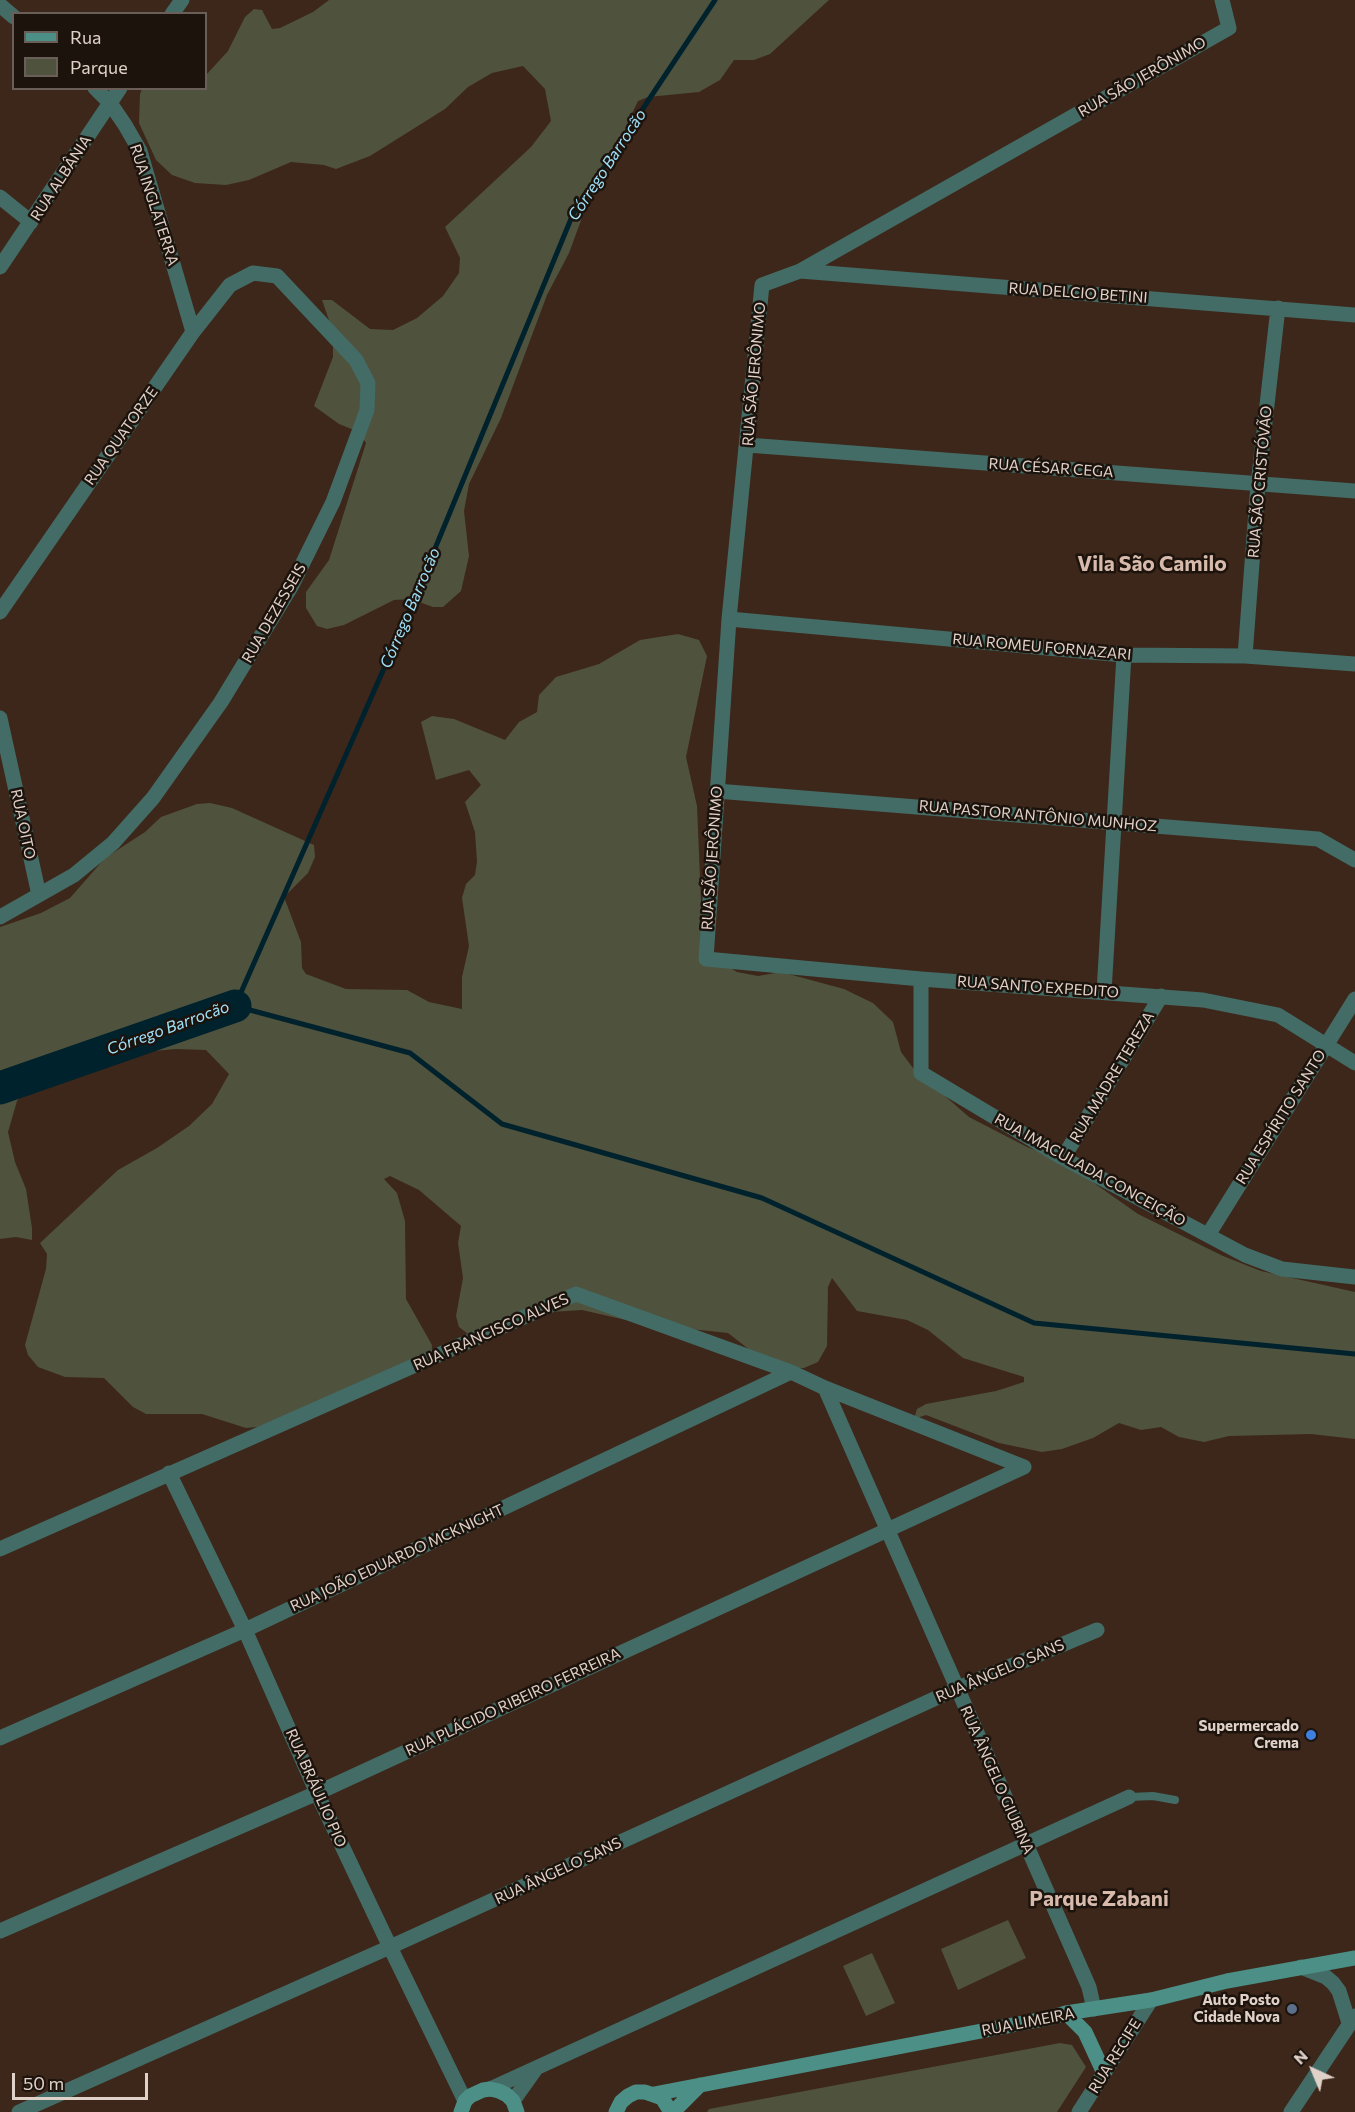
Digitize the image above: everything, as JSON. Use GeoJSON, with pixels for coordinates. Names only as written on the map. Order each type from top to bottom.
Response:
{"type":"FeatureCollection","features":[{"type":"Feature","properties":{"kind":"main road","name":"RUA LIMEIRA"},"geometry":{"type":"LineString","coordinates":[[613,2111],[621,2102],[636,2092],[654,2094],[1066,2013],[1151,2000],[1227,1981],[1355,1958]]}},
{"type":"Feature","properties":{"kind":"main road"},"geometry":{"type":"LineString","coordinates":[[1066,2013],[1085,2032],[1104,2073]]}},
{"type":"Feature","properties":{"kind":"main road"},"geometry":{"type":"LineString","coordinates":[[654,2094],[662,2098],[672,2112],[700,2085]]}},
{"type":"Feature","properties":{"kind":"main road"},"geometry":{"type":"LineString","coordinates":[[460,2108],[476,2092],[490,2089],[499,2091],[515,2107]]}},
{"type":"Feature","properties":{"kind":"street","name":"RUA SÃO JERÔNIMO"},"geometry":{"type":"LineString","coordinates":[[706,958],[729,619],[762,285],[800,271],[1229,28],[1222,0]]}},
{"type":"Feature","properties":{"kind":"street"},"geometry":{"type":"LineString","coordinates":[[0,6],[12,15]]}},
{"type":"Feature","properties":{"kind":"street","name":"RUA INGLATERRA"},"geometry":{"type":"LineString","coordinates":[[97,90],[110,103],[140,151],[193,332]]}},
{"type":"Feature","properties":{"kind":"street","name":"RUA ALBÂNIA"},"geometry":{"type":"LineString","coordinates":[[0,267],[119,90]]}},
{"type":"Feature","properties":{"kind":"street"},"geometry":{"type":"LineString","coordinates":[[0,197],[31,222]]}},
{"type":"Feature","properties":{"kind":"street","name":"RUA DELCIO BETINI"},"geometry":{"type":"LineString","coordinates":[[800,271],[1355,315]]}},
{"type":"Feature","properties":{"kind":"street","name":"RUA QUATORZE"},"geometry":{"type":"LineString","coordinates":[[0,612],[193,332],[230,285],[253,273]]}},
{"type":"Feature","properties":{"kind":"street","name":"RUA DEZESSEIS"},"geometry":{"type":"LineString","coordinates":[[0,917],[74,875],[113,843],[153,798],[221,702],[292,585],[333,502],[367,410],[368,383],[356,360],[277,276],[253,273]]}},
{"type":"Feature","properties":{"kind":"street","name":"RUA SÃO CRISTÓVÃO"},"geometry":{"type":"LineString","coordinates":[[1245,656],[1258,484],[1278,308]]}},
{"type":"Feature","properties":{"kind":"street","name":"RUA CÉSAR CEGA"},"geometry":{"type":"LineString","coordinates":[[747,446],[1355,491]]}},
{"type":"Feature","properties":{"kind":"street","name":"RUA ROMEU FORNAZARI"},"geometry":{"type":"LineString","coordinates":[[729,619],[1124,655],[1245,656],[1355,664]]}},
{"type":"Feature","properties":{"kind":"street"},"geometry":{"type":"LineString","coordinates":[[1104,992],[1124,655]]}},
{"type":"Feature","properties":{"kind":"street","name":"RUA OITO"},"geometry":{"type":"LineString","coordinates":[[0,718],[39,895]]}},
{"type":"Feature","properties":{"kind":"street","name":"RUA PASTOR ANTÔNIO MUNHOZ"},"geometry":{"type":"LineString","coordinates":[[716,791],[1318,839],[1355,860]]}},
{"type":"Feature","properties":{"kind":"street","name":"RUA SANTO EXPEDITO"},"geometry":{"type":"LineString","coordinates":[[706,958],[921,979],[1203,1000],[1278,1015],[1355,1062]]}},
{"type":"Feature","properties":{"kind":"street","name":"RUA IMACULADA CONCEIÇÃO"},"geometry":{"type":"LineString","coordinates":[[921,979],[921,1073],[1063,1158],[1245,1255],[1282,1269],[1355,1277]]}},
{"type":"Feature","properties":{"kind":"street","name":"RUA MADRE TEREZA"},"geometry":{"type":"LineString","coordinates":[[1063,1158],[1161,996]]}},
{"type":"Feature","properties":{"kind":"street","name":"RUA ESPÍRITO SANTO"},"geometry":{"type":"LineString","coordinates":[[1208,1235],[1355,999]]}},
{"type":"Feature","properties":{"kind":"street","name":"RUA FRANCISCO ALVES"},"geometry":{"type":"LineString","coordinates":[[0,1549],[576,1294],[791,1372],[825,1388],[1024,1467]]}},
{"type":"Feature","properties":{"kind":"street","name":"RUA JOÃO EDUARDO MCKNIGHT"},"geometry":{"type":"LineString","coordinates":[[0,1738],[245,1630],[791,1372]]}},
{"type":"Feature","properties":{"kind":"street","name":"RUA ÂNGELO GIUBINA"},"geometry":{"type":"LineString","coordinates":[[825,1388],[1089,1987],[1094,2009]]}},
{"type":"Feature","properties":{"kind":"street","name":"RUA PLÁCIDO RIBEIRO FERREIRA"},"geometry":{"type":"LineString","coordinates":[[0,1931],[317,1793],[1024,1467]]}},
{"type":"Feature","properties":{"kind":"street","name":"RUA BRÁULIO PIO"},"geometry":{"type":"LineString","coordinates":[[169,1473],[245,1630],[317,1793],[390,1947],[460,2108]]}},
{"type":"Feature","properties":{"kind":"street","name":"RUA ÂNGELO SANS"},"geometry":{"type":"LineString","coordinates":[[19,2112],[390,1947],[956,1689],[1097,1630]]}},
{"type":"Feature","properties":{"kind":"street"},"geometry":{"type":"LineString","coordinates":[[490,2089],[1129,1797]]}},
{"type":"Feature","properties":{"kind":"street"},"geometry":{"type":"LineString","coordinates":[[1291,2112],[1352,2020],[1333,1983],[1326,1977],[1301,1967]]}},
{"type":"Feature","properties":{"kind":"street","name":"RUA RECIFE"},"geometry":{"type":"LineString","coordinates":[[1079,2112],[1151,2000]]}},
{"type":"Feature","properties":{"kind":"street"},"geometry":{"type":"LineString","coordinates":[[515,2107],[535,2070]]}},
{"type":"Feature","properties":{"kind":"lane"},"geometry":{"type":"LineString","coordinates":[[1129,1797],[1153,1796],[1175,1800]]}},
{"type":"Feature","properties":{"kind":"green space"},"geometry":{"type":"Polygon","coordinates":[[[329,0],[829,0],[770,54],[754,60],[734,60],[720,80],[699,92],[648,97],[638,101],[627,124],[627,136],[616,145],[612,163],[586,207],[569,253],[547,295],[501,418],[469,484],[464,511],[469,556],[461,591],[443,607],[433,607],[411,599],[394,600],[344,625],[327,629],[317,626],[306,608],[306,592],[329,560],[366,443],[359,432],[339,424],[314,406],[333,357],[333,332],[322,300],[332,300],[370,329],[393,330],[417,318],[443,296],[459,273],[460,258],[445,227],[531,147],[551,121],[545,89],[523,66],[492,73],[468,87],[445,109],[370,156],[336,169],[324,165],[291,162],[249,180],[226,185],[195,183],[172,175],[156,160],[139,123],[142,90],[207,90],[207,74],[228,51],[245,17],[254,9],[262,10],[272,29],[280,28],[313,12],[329,0]]]}},
{"type":"Feature","properties":{"kind":"green space"},"geometry":{"type":"Polygon","coordinates":[[[678,634],[699,640],[707,656],[686,757],[697,806],[702,925],[716,959],[737,972],[758,976],[781,972],[844,989],[873,1003],[893,1022],[901,1052],[913,1068],[969,1117],[1027,1147],[1060,1159],[1138,1214],[1223,1256],[1261,1271],[1355,1292],[1355,1439],[1311,1434],[1229,1436],[1204,1442],[1179,1437],[1161,1427],[1141,1430],[1119,1423],[1093,1438],[1062,1449],[1042,1452],[999,1443],[926,1415],[914,1419],[917,1409],[926,1404],[996,1391],[1024,1382],[1024,1377],[963,1358],[928,1330],[907,1320],[857,1311],[832,1278],[828,1287],[827,1346],[818,1362],[804,1368],[788,1368],[764,1361],[728,1333],[643,1324],[582,1310],[550,1312],[468,1334],[459,1327],[456,1316],[463,1278],[458,1243],[461,1226],[419,1190],[390,1176],[384,1179],[397,1193],[405,1221],[406,1299],[432,1345],[431,1363],[420,1371],[374,1382],[302,1423],[246,1428],[202,1414],[146,1414],[133,1407],[104,1378],[65,1377],[38,1367],[28,1355],[25,1345],[46,1269],[47,1254],[40,1243],[118,1170],[157,1148],[189,1126],[212,1104],[229,1074],[206,1050],[176,1049],[141,1052],[80,1050],[49,1056],[17,1101],[8,1132],[15,1162],[26,1189],[32,1240],[16,1237],[0,1239],[0,927],[41,913],[70,898],[105,858],[145,832],[161,817],[197,804],[210,803],[232,808],[314,845],[315,857],[308,873],[284,897],[301,942],[302,968],[306,974],[346,989],[407,990],[429,1002],[462,1009],[462,977],[469,946],[462,898],[466,884],[475,875],[477,862],[475,832],[465,802],[481,785],[469,770],[436,780],[421,722],[432,716],[454,719],[505,740],[519,722],[537,712],[539,695],[556,677],[599,664],[640,640],[678,634]]]}},
{"type":"Feature","properties":{"kind":"green space"},"geometry":{"type":"Polygon","coordinates":[[[1008,1920],[1026,1958],[958,1990],[941,1949],[1008,1920]]]}},
{"type":"Feature","properties":{"kind":"green space"},"geometry":{"type":"Polygon","coordinates":[[[872,1953],[895,2003],[866,2016],[843,1966],[872,1953]]]}},
{"type":"Feature","properties":{"kind":"green space"},"geometry":{"type":"Polygon","coordinates":[[[1060,2043],[1072,2045],[1086,2067],[1057,2112],[707,2112],[709,2109],[1060,2043]]]}},
{"type":"Feature","properties":{"kind":"waterway"},"geometry":{"type":"LineString","coordinates":[[715,0],[573,214],[408,614],[235,1006],[410,1053],[502,1124],[762,1198],[1034,1323],[1355,1354]]}},
{"type":"Feature","properties":{"kind":"waterway","name":"Córrego Barrocão"},"geometry":{"type":"LineString","coordinates":[[0,1088],[235,1006]]}},
{"type":"Feature","properties":{"kind":"place","name":"Supermercado Crema"},"geometry":{"type":"Point","coordinates":[1311,1735]}},
{"type":"Feature","properties":{"kind":"place","name":"Auto Posto Cidade Nova"},"geometry":{"type":"Point","coordinates":[1292,2009]}},
{"type":"Feature","properties":{"kind":"district","name":"Vila São Camilo"},"geometry":{"type":"Point","coordinates":[1152,564]}},
{"type":"Feature","properties":{"kind":"district","name":"Parque Zabani"},"geometry":{"type":"Point","coordinates":[1099,1899]}}]}
